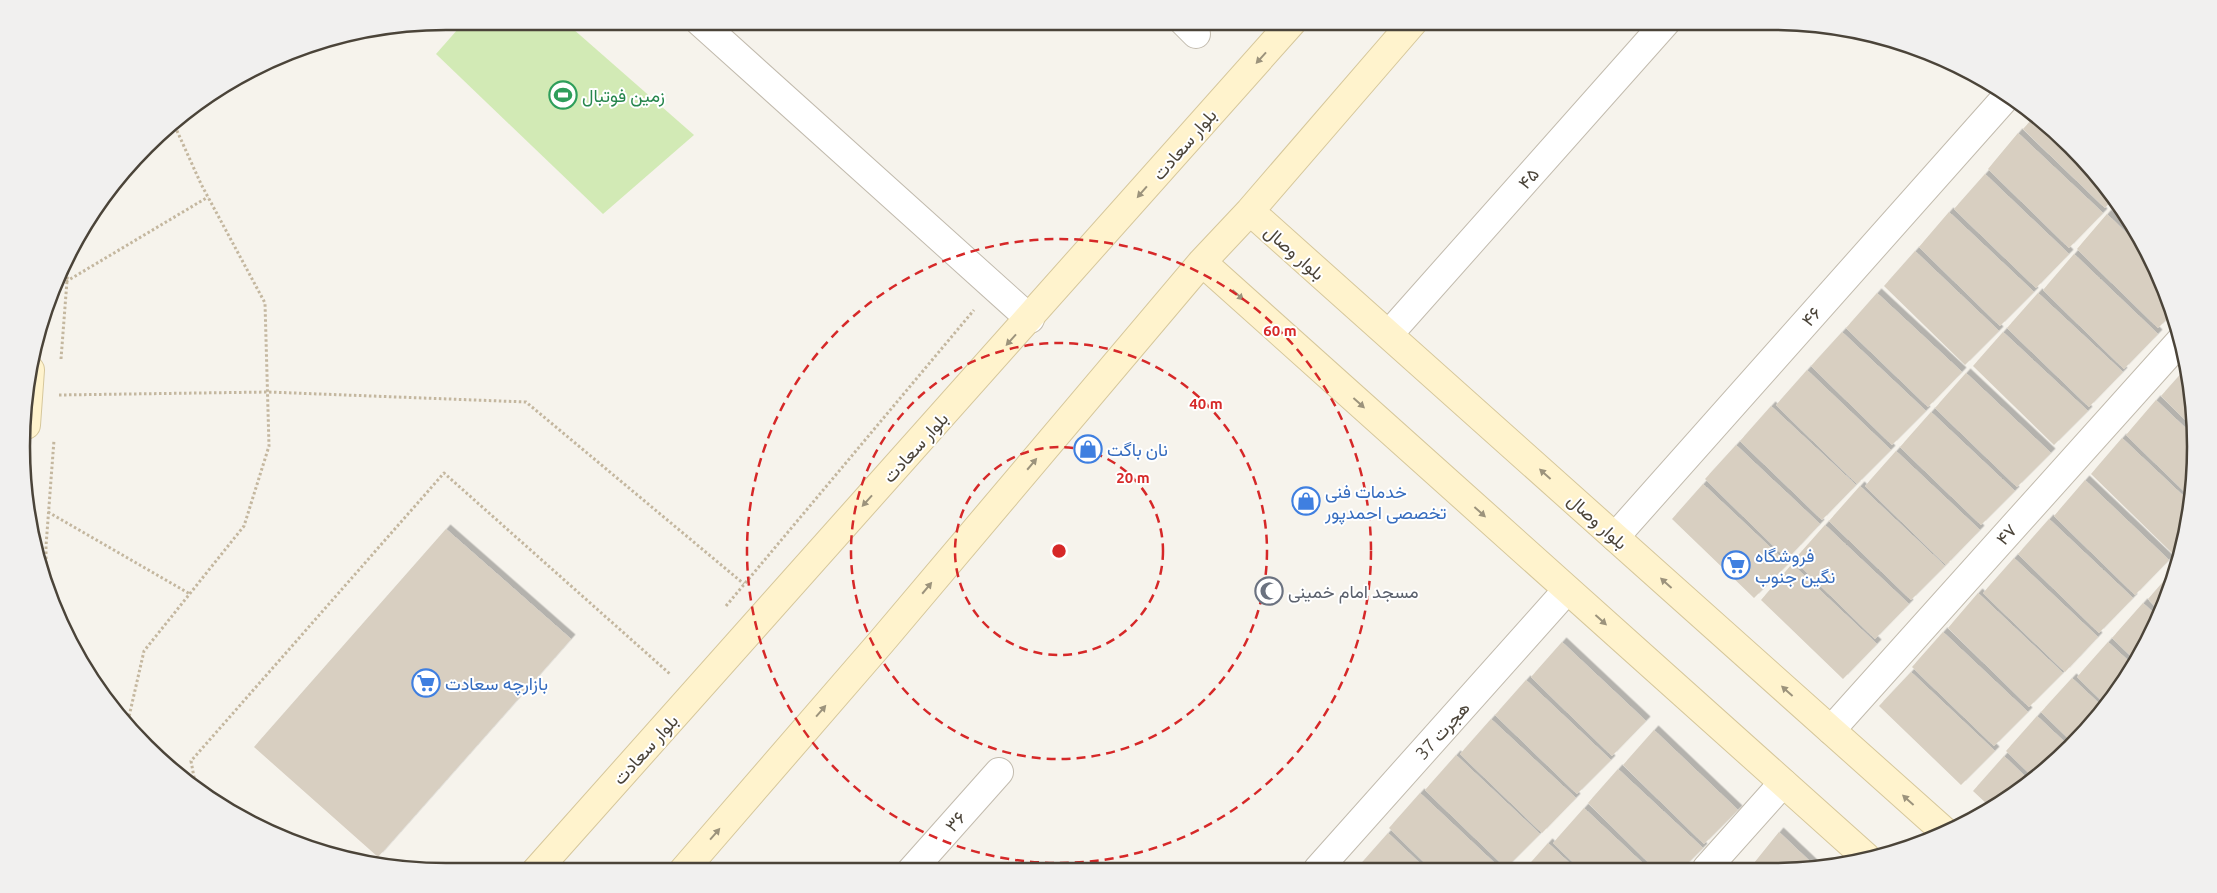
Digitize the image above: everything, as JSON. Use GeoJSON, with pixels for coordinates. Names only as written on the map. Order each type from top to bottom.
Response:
{"type":"FeatureCollection","features":[{"type":"Feature","properties":{"kind":"main road","name":"بلوار سعادت"},"geometry":{"type":"LineString","coordinates":[[543,863],[1030,319],[1285,30]]}},
{"type":"Feature","properties":{"kind":"main road"},"geometry":{"type":"LineString","coordinates":[[690,863],[882,641],[1202,262],[1250,211],[1406,30]]}},
{"type":"Feature","properties":{"kind":"main road","name":"بلوار وصال"},"geometry":{"type":"LineString","coordinates":[[1250,211],[1939,827]]}},
{"type":"Feature","properties":{"kind":"main road"},"geometry":{"type":"LineString","coordinates":[[1202,262],[1860,853]]}},
{"type":"Feature","properties":{"kind":"street"},"geometry":{"type":"LineString","coordinates":[[709,30],[1030,319]]}},
{"type":"Feature","properties":{"kind":"street","name":"۴۵"},"geometry":{"type":"LineString","coordinates":[[1389,334],[1658,30]]}},
{"type":"Feature","properties":{"kind":"street","name":"۴۶"},"geometry":{"type":"LineString","coordinates":[[1615,537],[2003,101]]}},
{"type":"Feature","properties":{"kind":"street","name":"۴۷"},"geometry":{"type":"LineString","coordinates":[[1831,730],[2175,347]]}},
{"type":"Feature","properties":{"kind":"street","name":"هجرت 37"},"geometry":{"type":"LineString","coordinates":[[1323,863],[1567,590]]}},
{"type":"Feature","properties":{"kind":"street","name":"۳۶"},"geometry":{"type":"LineString","coordinates":[[917,863],[999,772]]}},
{"type":"Feature","properties":{"kind":"street"},"geometry":{"type":"LineString","coordinates":[[1712,863],[1783,784]]}},
{"type":"Feature","properties":{"kind":"path"},"geometry":{"type":"LineString","coordinates":[[129,716],[144,651],[244,526],[269,446],[265,303],[208,197],[176,129]]}},
{"type":"Feature","properties":{"kind":"path"},"geometry":{"type":"LineString","coordinates":[[64,281],[208,197]]}},
{"type":"Feature","properties":{"kind":"path"},"geometry":{"type":"LineString","coordinates":[[725,607],[994,286]]}},
{"type":"Feature","properties":{"kind":"path"},"geometry":{"type":"LineString","coordinates":[[35,382],[526,402],[772,607]]}},
{"type":"Feature","properties":{"kind":"path"},"geometry":{"type":"LineString","coordinates":[[194,778],[191,761],[444,473],[671,674],[677,667]]}},
{"type":"Feature","properties":{"kind":"path"},"geometry":{"type":"LineString","coordinates":[[48,512],[190,594]]}},
{"type":"Feature","properties":{"kind":"green space","name":"زمین فوتبال"},"geometry":{"type":"Polygon","coordinates":[[[457,30],[574,30],[694,135],[603,214],[436,54],[457,30]]]}},
{"type":"Feature","properties":{"kind":"building"},"geometry":{"type":"Polygon","coordinates":[[[2030,121],[2065,152],[2084,172],[2109,204],[2105,208],[2023,129],[2030,121]]]}},
{"type":"Feature","properties":{"kind":"building"},"geometry":{"type":"Polygon","coordinates":[[[2018,133],[2103,213],[2069,248],[1988,169],[2018,133]]]}},
{"type":"Feature","properties":{"kind":"building"},"geometry":{"type":"Polygon","coordinates":[[[1985,174],[2069,254],[2036,288],[1954,209],[1985,174]]]}},
{"type":"Feature","properties":{"kind":"building"},"geometry":{"type":"Polygon","coordinates":[[[1949,212],[2034,292],[2000,326],[1919,247],[1949,212]]]}},
{"type":"Feature","properties":{"kind":"building"},"geometry":{"type":"Polygon","coordinates":[[[2107,214],[2131,238],[2144,262],[2167,319],[2158,328],[2077,249],[2107,214]]]}},
{"type":"Feature","properties":{"kind":"building"},"geometry":{"type":"Polygon","coordinates":[[[1915,251],[1999,331],[1965,365],[1884,286],[1915,251]]]}},
{"type":"Feature","properties":{"kind":"building"},"geometry":{"type":"Polygon","coordinates":[[[2074,254],[2158,334],[2124,369],[2043,290],[2074,254]]]}},
{"type":"Feature","properties":{"kind":"building"},"geometry":{"type":"Polygon","coordinates":[[[1877,293],[1962,372],[1928,407],[1846,328],[1877,293]]]}},
{"type":"Feature","properties":{"kind":"building"},"geometry":{"type":"Polygon","coordinates":[[[2038,293],[2123,372],[2089,407],[2007,328],[2038,293]]]}},
{"type":"Feature","properties":{"kind":"building"},"geometry":{"type":"Polygon","coordinates":[[[1842,332],[1926,411],[1892,445],[1811,366],[1842,332]]]}},
{"type":"Feature","properties":{"kind":"building"},"geometry":{"type":"Polygon","coordinates":[[[2003,332],[2088,411],[2054,445],[1973,366],[2003,332]]]}},
{"type":"Feature","properties":{"kind":"building"},"geometry":{"type":"Polygon","coordinates":[[[1807,370],[1891,450],[1857,484],[1776,405],[1807,370]]]}},
{"type":"Feature","properties":{"kind":"building"},"geometry":{"type":"Polygon","coordinates":[[[1966,373],[2051,453],[2017,487],[1935,408],[1966,373]]]}},
{"type":"Feature","properties":{"kind":"building"},"geometry":{"type":"Polygon","coordinates":[[[2180,374],[2186,421],[2161,396],[2180,374]]]}},
{"type":"Feature","properties":{"kind":"building"},"geometry":{"type":"Polygon","coordinates":[[[2156,400],[2186,429],[2184,491],[2126,435],[2156,400]]]}},
{"type":"Feature","properties":{"kind":"building"},"geometry":{"type":"Polygon","coordinates":[[[1771,406],[1856,485],[1822,520],[1740,441],[1771,406]]]}},
{"type":"Feature","properties":{"kind":"building"},"geometry":{"type":"Polygon","coordinates":[[[1931,412],[2015,491],[1981,525],[1900,447],[1931,412]]]}},
{"type":"Feature","properties":{"kind":"building"},"geometry":{"type":"Polygon","coordinates":[[[2122,438],[2184,496],[2174,551],[2172,553],[2091,474],[2122,438]]]}},
{"type":"Feature","properties":{"kind":"building"},"geometry":{"type":"Polygon","coordinates":[[[1736,445],[1820,524],[1787,559],[1705,479],[1736,445]]]}},
{"type":"Feature","properties":{"kind":"building"},"geometry":{"type":"Polygon","coordinates":[[[1896,451],[1980,530],[1946,565],[1865,486],[1896,451]]]}},
{"type":"Feature","properties":{"kind":"building"},"geometry":{"type":"Polygon","coordinates":[[[2085,480],[2169,560],[2135,595],[2054,516],[2085,480]]]}},
{"type":"Feature","properties":{"kind":"building"},"geometry":{"type":"Polygon","coordinates":[[[1703,484],[1788,564],[1754,598],[1672,519],[1703,484]]]}},
{"type":"Feature","properties":{"kind":"building"},"geometry":{"type":"Polygon","coordinates":[[[1860,486],[1945,566],[1911,600],[1829,521],[1860,486]]]}},
{"type":"Feature","properties":{"kind":"building"},"geometry":{"type":"Polygon","coordinates":[[[2049,519],[2133,598],[2099,633],[2018,554],[2049,519]]]}},
{"type":"Feature","properties":{"kind":"building"},"geometry":{"type":"Polygon","coordinates":[[[1825,525],[1909,604],[1875,639],[1794,560],[1825,525]]]}},
{"type":"Feature","properties":{"kind":"building"},"geometry":{"type":"Polygon","coordinates":[[[446,529],[571,639],[378,857],[254,747],[446,529]]]}},
{"type":"Feature","properties":{"kind":"building"},"geometry":{"type":"Polygon","coordinates":[[[2014,558],[2098,637],[2065,672],[1983,593],[2014,558]]]}},
{"type":"Feature","properties":{"kind":"building"},"geometry":{"type":"Polygon","coordinates":[[[1792,564],[1877,644],[1843,679],[1761,600],[1792,564]]]}},
{"type":"Feature","properties":{"kind":"building"},"geometry":{"type":"Polygon","coordinates":[[[2165,579],[2155,606],[2148,599],[2165,579]]]}},
{"type":"Feature","properties":{"kind":"building"},"geometry":{"type":"Polygon","coordinates":[[[1978,593],[2063,673],[2029,707],[1948,628],[1978,593]]]}},
{"type":"Feature","properties":{"kind":"building"},"geometry":{"type":"Polygon","coordinates":[[[2143,603],[2152,612],[2131,656],[2112,638],[2143,603]]]}},
{"type":"Feature","properties":{"kind":"building"},"geometry":{"type":"Polygon","coordinates":[[[1943,632],[2028,712],[1994,746],[1912,667],[1943,632]]]}},
{"type":"Feature","properties":{"kind":"building"},"geometry":{"type":"Polygon","coordinates":[[[1562,642],[1646,721],[1612,756],[1531,677],[1562,642]]]}},
{"type":"Feature","properties":{"kind":"building"},"geometry":{"type":"Polygon","coordinates":[[[2108,642],[2128,660],[2101,700],[2077,677],[2108,642]]]}},
{"type":"Feature","properties":{"kind":"building"},"geometry":{"type":"Polygon","coordinates":[[[1911,672],[1995,751],[1961,785],[1879,706],[1911,672]]]}},
{"type":"Feature","properties":{"kind":"building"},"geometry":{"type":"Polygon","coordinates":[[[2072,678],[2099,703],[2068,738],[2041,712],[2072,678]]]}},
{"type":"Feature","properties":{"kind":"building"},"geometry":{"type":"Polygon","coordinates":[[[1526,680],[1611,760],[1577,794],[1495,715],[1526,680]]]}},
{"type":"Feature","properties":{"kind":"building"},"geometry":{"type":"Polygon","coordinates":[[[2037,716],[2064,742],[2029,773],[2006,751],[2037,716]]]}},
{"type":"Feature","properties":{"kind":"building"},"geometry":{"type":"Polygon","coordinates":[[[1491,719],[1576,798],[1542,833],[1460,754],[1491,719]]]}},
{"type":"Feature","properties":{"kind":"building"},"geometry":{"type":"Polygon","coordinates":[[[1654,730],[1738,810],[1704,844],[1623,765],[1654,730]]]}},
{"type":"Feature","properties":{"kind":"building"},"geometry":{"type":"Polygon","coordinates":[[[1456,755],[1540,834],[1511,863],[1501,863],[1425,790],[1456,755]]]}},
{"type":"Feature","properties":{"kind":"building"},"geometry":{"type":"Polygon","coordinates":[[[2004,756],[2025,776],[1986,803],[1973,791],[2004,756]]]}},
{"type":"Feature","properties":{"kind":"building"},"geometry":{"type":"Polygon","coordinates":[[[1618,769],[1703,848],[1688,863],[1649,863],[1588,803],[1618,769]]]}},
{"type":"Feature","properties":{"kind":"building"},"geometry":{"type":"Polygon","coordinates":[[[1420,793],[1495,863],[1425,863],[1389,828],[1420,793]]]}},
{"type":"Feature","properties":{"kind":"building"},"geometry":{"type":"Polygon","coordinates":[[[1584,808],[1643,863],[1574,863],[1553,843],[1584,808]]]}},
{"type":"Feature","properties":{"kind":"building"},"geometry":{"type":"Polygon","coordinates":[[[1779,832],[1809,861],[1798,862],[1754,863],[1779,832]]]}},
{"type":"Feature","properties":{"kind":"building"},"geometry":{"type":"Polygon","coordinates":[[[1388,833],[1420,863],[1361,863],[1388,833]]]}},
{"type":"Feature","properties":{"kind":"building"},"geometry":{"type":"Polygon","coordinates":[[[1548,843],[1570,863],[1530,863],[1548,843]]]}},
{"type":"Feature","properties":{"kind":"place","name":"زمین فوتبال"},"geometry":{"type":"Point","coordinates":[563,95]}},
{"type":"Feature","properties":{"kind":"place","name":"نان باگت"},"geometry":{"type":"Point","coordinates":[1088,449]}},
{"type":"Feature","properties":{"kind":"place","name":"خدمات فنی تخصصی احمدپور"},"geometry":{"type":"Point","coordinates":[1306,501]}},
{"type":"Feature","properties":{"kind":"place","name":"فروشگاه نگین جنوب"},"geometry":{"type":"Point","coordinates":[1736,565]}},
{"type":"Feature","properties":{"kind":"place","name":"مسجد امام خمینی"},"geometry":{"type":"Point","coordinates":[1269,591]}},
{"type":"Feature","properties":{"kind":"place","name":"بازارچه سعادت"},"geometry":{"type":"Point","coordinates":[426,683]}}]}
